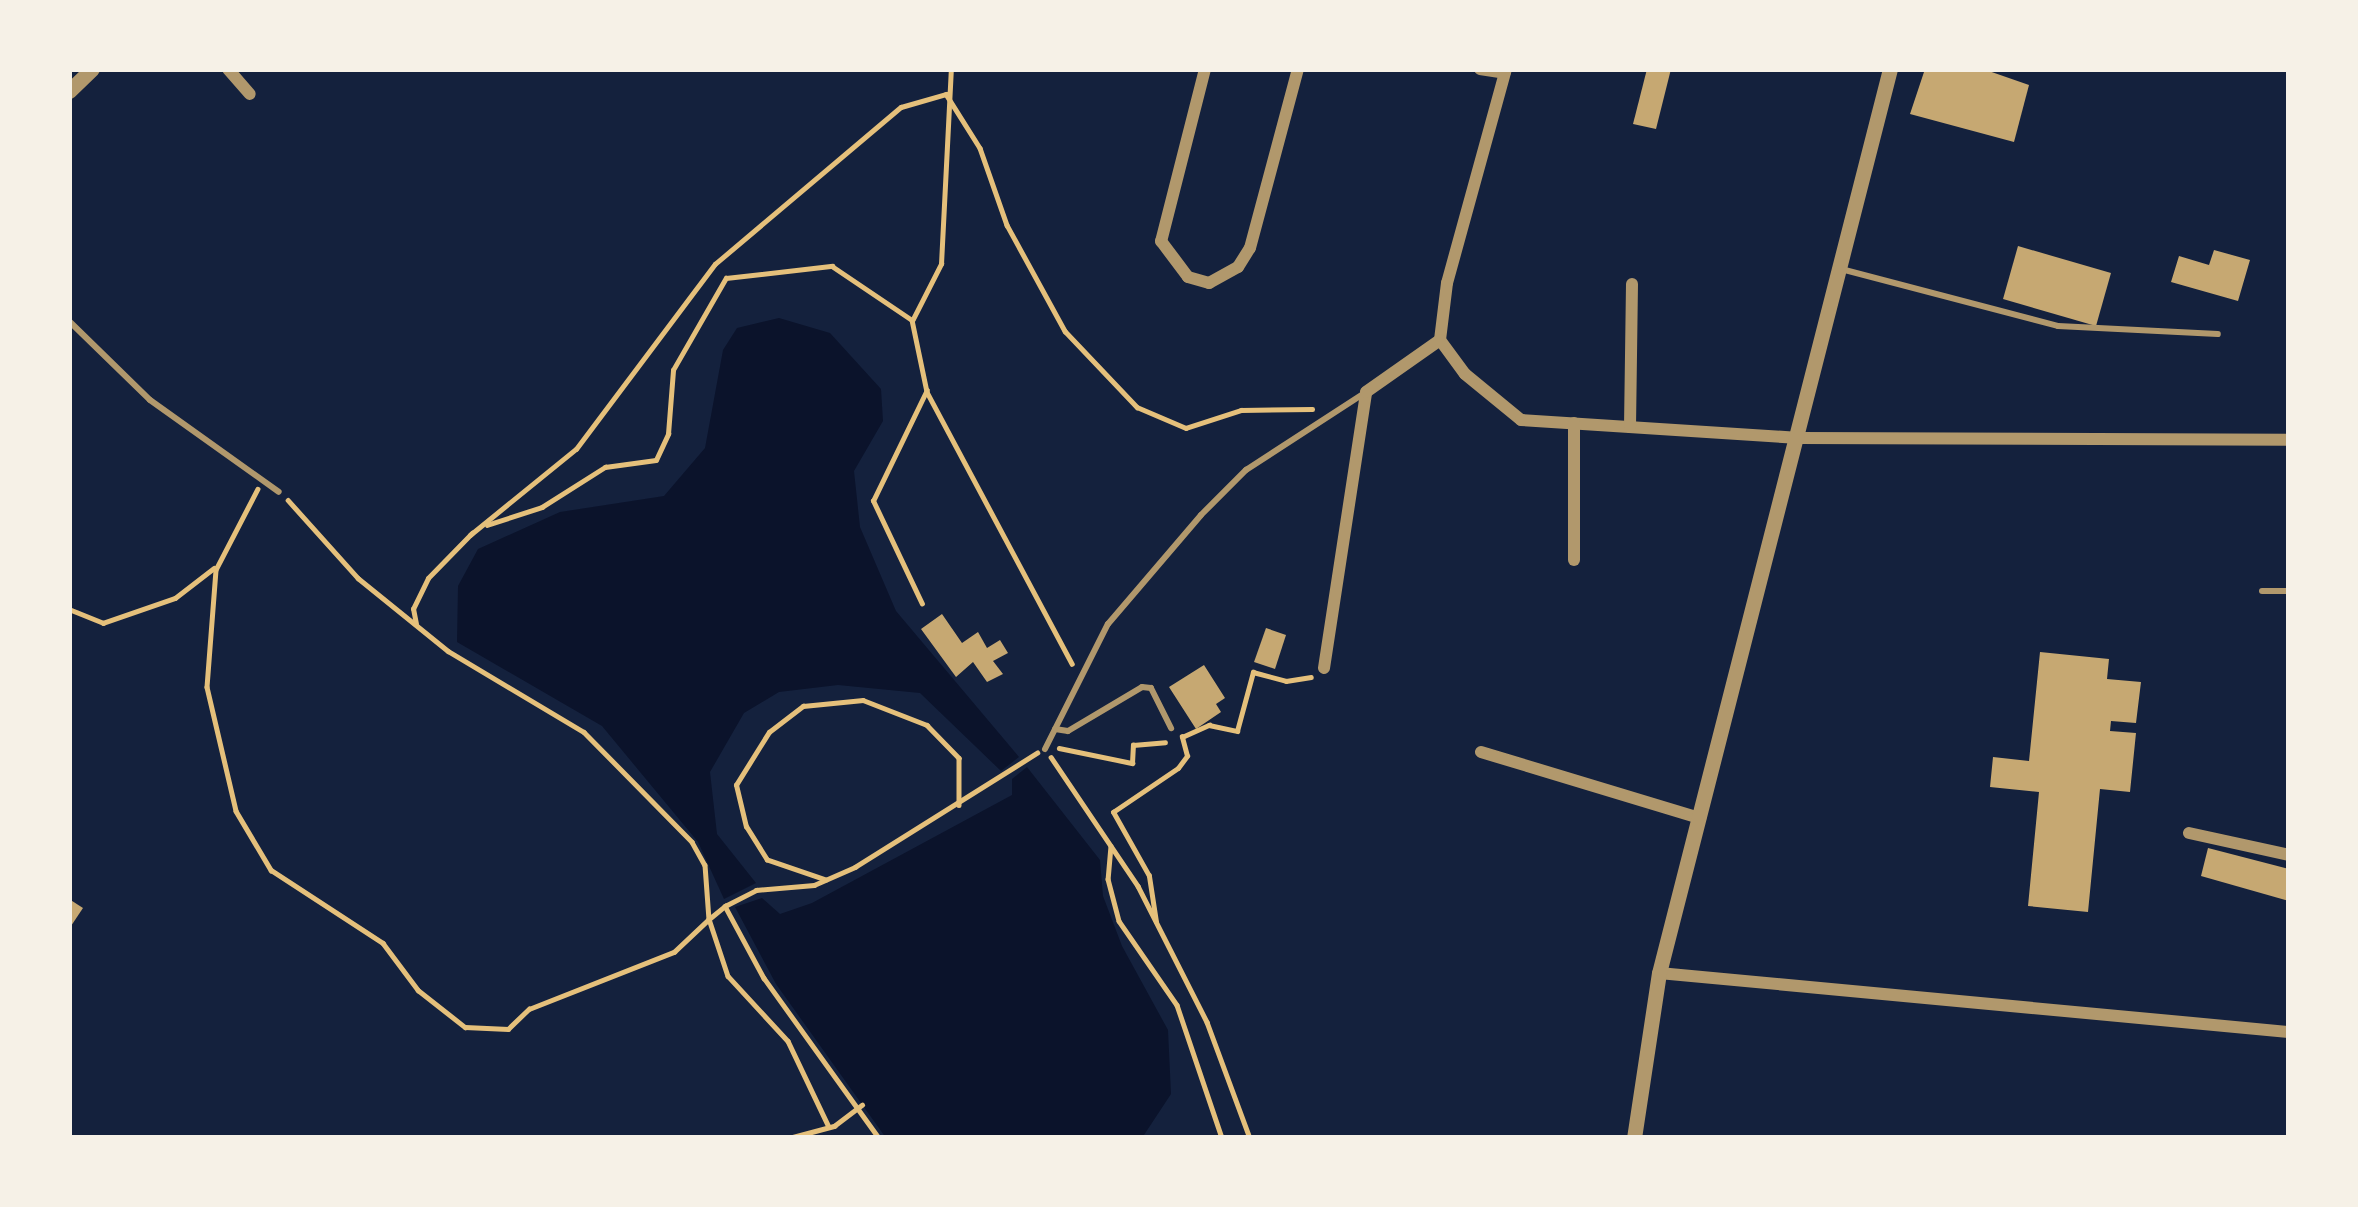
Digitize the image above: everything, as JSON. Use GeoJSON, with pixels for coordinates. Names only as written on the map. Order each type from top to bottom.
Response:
{"type":"FeatureCollection","features":[{"type":"Feature","properties":{"kind":"street"},"geometry":{"type":"LineString","coordinates":[[71,84],[92,69]]}},
{"type":"Feature","properties":{"kind":"street"},"geometry":{"type":"LineString","coordinates":[[228,69],[250,94]]}},
{"type":"Feature","properties":{"kind":"street"},"geometry":{"type":"LineString","coordinates":[[1205,69],[1161,242],[1188,277],[1209,284],[1238,267],[1250,248],[1298,69]]}},
{"type":"Feature","properties":{"kind":"street"},"geometry":{"type":"LineString","coordinates":[[1480,69],[1505,71],[1447,283],[1440,340],[1465,374],[1521,420],[1799,438],[2289,440]]}},
{"type":"Feature","properties":{"kind":"street"},"geometry":{"type":"LineString","coordinates":[[1634,1138],[1660,973],[1890,69]]}},
{"type":"Feature","properties":{"kind":"street"},"geometry":{"type":"LineString","coordinates":[[1630,427],[1633,284]]}},
{"type":"Feature","properties":{"kind":"street"},"geometry":{"type":"LineString","coordinates":[[1324,668],[1366,392],[1440,340]]}},
{"type":"Feature","properties":{"kind":"street"},"geometry":{"type":"LineString","coordinates":[[1574,423],[1574,560]]}},
{"type":"Feature","properties":{"kind":"street"},"geometry":{"type":"LineString","coordinates":[[1481,752],[1700,818]]}},
{"type":"Feature","properties":{"kind":"street"},"geometry":{"type":"LineString","coordinates":[[2188,833],[2289,855]]}},
{"type":"Feature","properties":{"kind":"street"},"geometry":{"type":"LineString","coordinates":[[1660,973],[2289,1032]]}},
{"type":"Feature","properties":{"kind":"lane"},"geometry":{"type":"LineString","coordinates":[[1841,268],[2058,326],[2218,334]]}},
{"type":"Feature","properties":{"kind":"lane"},"geometry":{"type":"LineString","coordinates":[[69,321],[150,400],[279,492]]}},
{"type":"Feature","properties":{"kind":"lane"},"geometry":{"type":"LineString","coordinates":[[1045,749],[1108,624],[1201,515],[1246,470],[1366,392]]}},
{"type":"Feature","properties":{"kind":"lane"},"geometry":{"type":"LineString","coordinates":[[2262,591],[2289,591]]}},
{"type":"Feature","properties":{"kind":"lane"},"geometry":{"type":"LineString","coordinates":[[1055,729],[1068,730],[1142,687],[1151,688],[1171,728]]}},
{"type":"Feature","properties":{"kind":"path"},"geometry":{"type":"LineString","coordinates":[[951,69],[946,94],[941,264],[912,320],[927,390],[1080,680]]}},
{"type":"Feature","properties":{"kind":"path"},"geometry":{"type":"LineString","coordinates":[[946,94],[980,148],[1007,225],[1065,331],[1137,406],[1186,428],[1241,410],[1307,411],[1324,403]]}},
{"type":"Feature","properties":{"kind":"path"},"geometry":{"type":"LineString","coordinates":[[416,624],[413,609],[428,578],[470,535],[576,449],[715,264],[901,107],[946,94]]}},
{"type":"Feature","properties":{"kind":"path"},"geometry":{"type":"LineString","coordinates":[[470,535],[542,508],[605,467],[656,460],[668,434],[673,370],[726,278],[832,266],[912,320]]}},
{"type":"Feature","properties":{"kind":"path"},"geometry":{"type":"LineString","coordinates":[[922,604],[873,500],[927,390]]}},
{"type":"Feature","properties":{"kind":"path"},"geometry":{"type":"LineString","coordinates":[[263,480],[219,565],[207,687],[236,812],[271,870],[399,956],[442,1015],[465,1027],[508,1029],[529,1009],[674,952],[725,906],[756,890],[826,880],[958,807],[1045,749],[1072,746],[1132,763],[1132,746],[1182,737],[1209,724],[1237,730],[1253,672],[1286,681],[1324,668]]}},
{"type":"Feature","properties":{"kind":"path"},"geometry":{"type":"LineString","coordinates":[[279,492],[328,536],[358,578],[416,624],[584,732],[692,842],[705,866],[709,920],[728,976],[788,1040],[829,1127]]}},
{"type":"Feature","properties":{"kind":"path"},"geometry":{"type":"LineString","coordinates":[[69,609],[103,623],[175,598],[219,565]]}},
{"type":"Feature","properties":{"kind":"path"},"geometry":{"type":"LineString","coordinates":[[826,880],[767,860],[746,827],[736,785],[769,733],[803,706],[863,700],[927,725],[959,758],[958,807]]}},
{"type":"Feature","properties":{"kind":"path"},"geometry":{"type":"LineString","coordinates":[[1156,922],[1149,877],[1113,812],[1178,768],[1186,756],[1182,737],[1171,728]]}},
{"type":"Feature","properties":{"kind":"path"},"geometry":{"type":"LineString","coordinates":[[1045,749],[1156,922],[1207,1022],[1250,1138]]}},
{"type":"Feature","properties":{"kind":"path"},"geometry":{"type":"LineString","coordinates":[[1111,846],[1108,880],[1119,921],[1177,1005],[1222,1138]]}},
{"type":"Feature","properties":{"kind":"path"},"geometry":{"type":"LineString","coordinates":[[725,906],[764,979],[862,1105],[879,1138]]}},
{"type":"Feature","properties":{"kind":"path"},"geometry":{"type":"LineString","coordinates":[[789,1138],[829,1127],[862,1105]]}},
{"type":"Feature","properties":{"kind":"water"},"geometry":{"type":"Polygon","coordinates":[[[779,318],[830,333],[881,389],[883,421],[854,471],[860,527],[896,611],[1019,757],[1001,771],[920,693],[838,685],[779,692],[744,713],[710,772],[717,834],[756,883],[724,899],[698,842],[602,726],[457,642],[458,586],[478,549],[560,512],[664,496],[705,448],[723,350],[737,328],[779,318]]]}},
{"type":"Feature","properties":{"kind":"water"},"geometry":{"type":"Polygon","coordinates":[[[1027,767],[1100,860],[1103,896],[1122,946],[1168,1030],[1171,1094],[1142,1138],[886,1138],[776,984],[735,907],[762,898],[780,914],[812,903],[1012,795],[1012,779],[1027,767]]]}},
{"type":"Feature","properties":{"kind":"building"},"geometry":{"type":"Polygon","coordinates":[[[1647,69],[1671,69],[1656,129],[1633,124],[1647,69]]]}},
{"type":"Feature","properties":{"kind":"building"},"geometry":{"type":"Polygon","coordinates":[[[1925,69],[1983,69],[2029,85],[2014,142],[1910,114],[1925,69]]]}},
{"type":"Feature","properties":{"kind":"building"},"geometry":{"type":"Polygon","coordinates":[[[2018,246],[2111,273],[2096,326],[2003,299],[2018,246]]]}},
{"type":"Feature","properties":{"kind":"building"},"geometry":{"type":"Polygon","coordinates":[[[2214,250],[2250,260],[2238,301],[2171,282],[2179,256],[2209,265],[2214,250]]]}},
{"type":"Feature","properties":{"kind":"building"},"geometry":{"type":"Polygon","coordinates":[[[942,614],[962,643],[978,632],[987,648],[1000,640],[1008,653],[993,661],[1003,674],[987,682],[973,662],[956,677],[921,629],[942,614]]]}},
{"type":"Feature","properties":{"kind":"building"},"geometry":{"type":"Polygon","coordinates":[[[1266,628],[1286,635],[1275,669],[1254,662],[1266,628]]]}},
{"type":"Feature","properties":{"kind":"building"},"geometry":{"type":"Polygon","coordinates":[[[2040,652],[2109,659],[2107,679],[2141,682],[2136,723],[2111,721],[2110,731],[2136,733],[2130,792],[2100,789],[2088,912],[2028,906],[2039,792],[1990,787],[1993,757],[2029,761],[2040,652]]]}},
{"type":"Feature","properties":{"kind":"building"},"geometry":{"type":"Polygon","coordinates":[[[1204,665],[1225,698],[1216,704],[1221,712],[1196,729],[1169,687],[1204,665]]]}},
{"type":"Feature","properties":{"kind":"building"},"geometry":{"type":"Polygon","coordinates":[[[2208,848],[2289,869],[2289,901],[2201,876],[2208,848]]]}},
{"type":"Feature","properties":{"kind":"building"},"geometry":{"type":"Polygon","coordinates":[[[69,899],[83,908],[69,929],[69,899]]]}}]}
